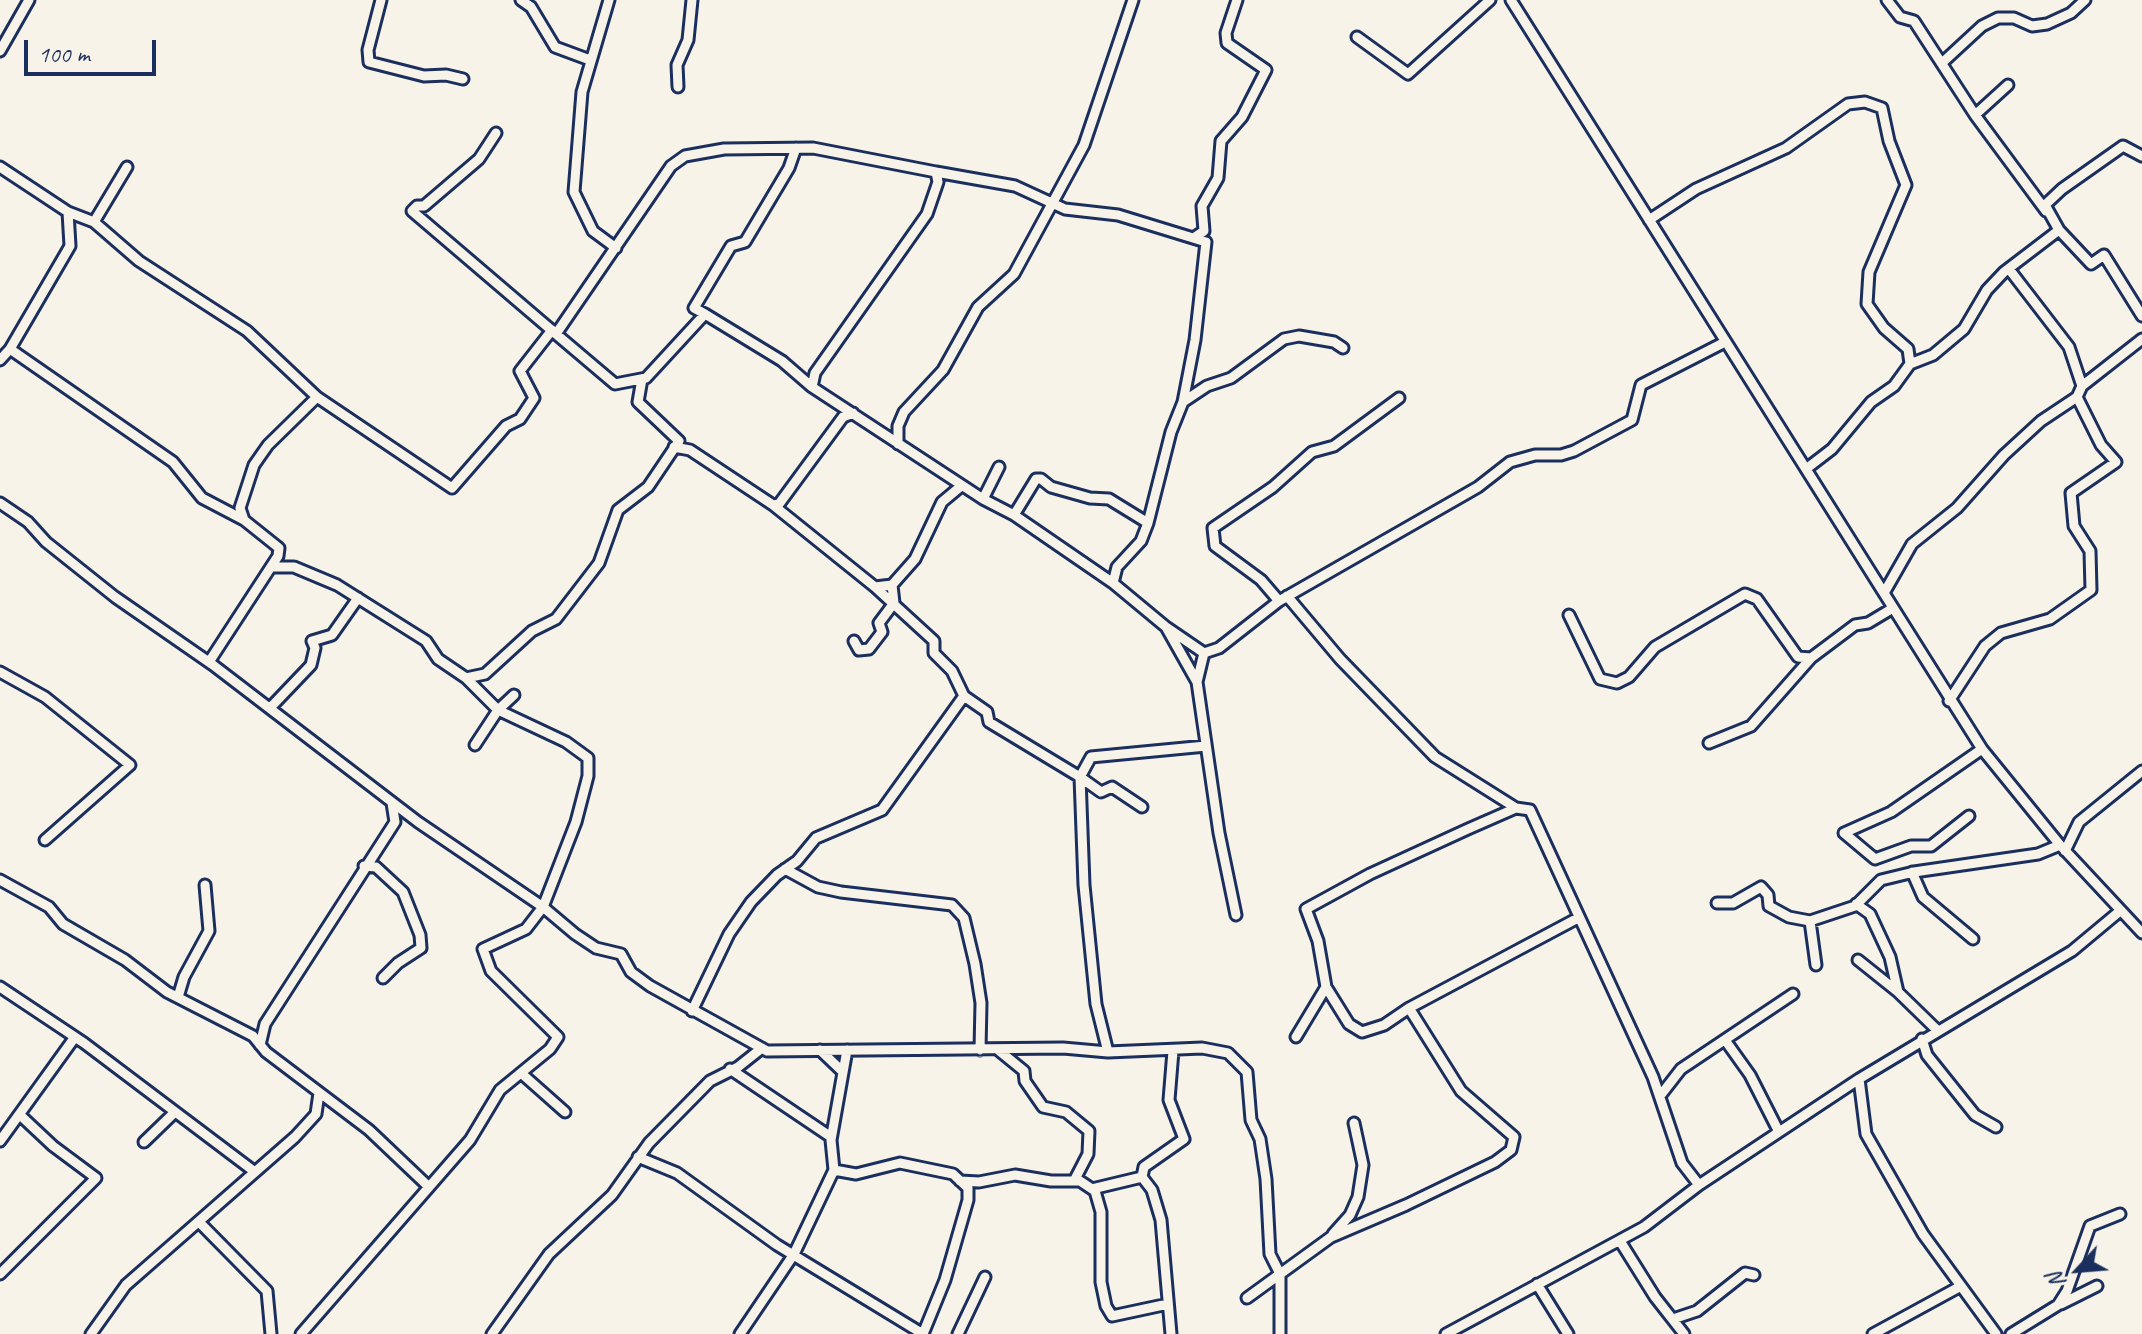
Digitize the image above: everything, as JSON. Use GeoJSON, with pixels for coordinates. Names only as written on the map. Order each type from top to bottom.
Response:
{"type":"FeatureCollection","features":[{"type":"Feature","properties":{"kind":"street"},"geometry":{"type":"LineString","coordinates":[[1,48],[29,0]]}},
{"type":"Feature","properties":{"kind":"street"},"geometry":{"type":"LineString","coordinates":[[381,0],[368,50],[369,62],[424,76],[446,75],[463,79]]}},
{"type":"Feature","properties":{"kind":"street"},"geometry":{"type":"LineString","coordinates":[[522,0],[531,7],[555,47],[590,60]]}},
{"type":"Feature","properties":{"kind":"street"},"geometry":{"type":"LineString","coordinates":[[609,0],[582,92],[574,192],[593,231],[616,248]]}},
{"type":"Feature","properties":{"kind":"street"},"geometry":{"type":"LineString","coordinates":[[678,87],[677,65],[688,40],[692,0]]}},
{"type":"Feature","properties":{"kind":"street"},"geometry":{"type":"LineString","coordinates":[[898,444],[898,426],[904,412],[943,370],[978,307],[1014,274],[1084,145],[1133,0]]}},
{"type":"Feature","properties":{"kind":"street"},"geometry":{"type":"LineString","coordinates":[[1195,237],[1204,231],[1202,206],[1218,178],[1222,159],[1221,141],[1242,117],[1266,70],[1227,43],[1226,33],[1237,0]]}},
{"type":"Feature","properties":{"kind":"street"},"geometry":{"type":"LineString","coordinates":[[1357,37],[1408,74],[1490,0]]}},
{"type":"Feature","properties":{"kind":"street"},"geometry":{"type":"LineString","coordinates":[[1511,0],[1949,701],[1982,749],[2062,848],[2142,933]]}},
{"type":"Feature","properties":{"kind":"street"},"geometry":{"type":"LineString","coordinates":[[1887,0],[1900,17],[1914,21],[1975,115],[2059,230],[2091,264],[2104,255],[2142,316]]}},
{"type":"Feature","properties":{"kind":"street"},"geometry":{"type":"LineString","coordinates":[[1943,62],[1982,26],[1998,18],[2014,18],[2032,26],[2047,24],[2071,13],[2085,0]]}},
{"type":"Feature","properties":{"kind":"street"},"geometry":{"type":"LineString","coordinates":[[1975,115],[2008,85]]}},
{"type":"Feature","properties":{"kind":"street"},"geometry":{"type":"LineString","coordinates":[[1649,220],[1696,189],[1786,148],[1848,104],[1865,102],[1882,108],[1889,141],[1906,185],[1869,272],[1867,304],[1884,328],[1908,349],[1910,364]]}},
{"type":"Feature","properties":{"kind":"street"},"geometry":{"type":"LineString","coordinates":[[496,133],[479,159],[424,206],[417,206],[412,211],[615,384],[642,379]]}},
{"type":"Feature","properties":{"kind":"street"},"geometry":{"type":"LineString","coordinates":[[2046,211],[2045,205],[2062,189],[2123,146],[2142,156]]}},
{"type":"Feature","properties":{"kind":"street"},"geometry":{"type":"LineString","coordinates":[[796,148],[789,168],[745,242],[731,246],[694,308],[782,361],[812,387],[960,487],[1014,515],[1113,583],[1166,627],[1204,653]]}},
{"type":"Feature","properties":{"kind":"street"},"geometry":{"type":"LineString","coordinates":[[0,167],[68,212],[94,222],[139,261],[247,331],[317,397],[452,488],[506,426],[520,419],[534,398],[520,371],[554,332],[616,248],[671,166],[685,156],[724,149],[813,148],[1015,186],[1065,209],[1118,215],[1195,237],[1206,242],[1203,282],[1183,402],[1171,432],[1148,523],[1141,541],[1117,567],[1113,583]]}},
{"type":"Feature","properties":{"kind":"street"},"geometry":{"type":"LineString","coordinates":[[94,222],[127,167]]}},
{"type":"Feature","properties":{"kind":"street"},"geometry":{"type":"LineString","coordinates":[[812,387],[815,373],[927,214],[938,182],[936,172]]}},
{"type":"Feature","properties":{"kind":"street"},"geometry":{"type":"LineString","coordinates":[[0,360],[10,349],[70,246],[68,212]]}},
{"type":"Feature","properties":{"kind":"street"},"geometry":{"type":"LineString","coordinates":[[1806,469],[1832,449],[1871,402],[1894,386],[1910,364],[1933,355],[1964,329],[1987,290],[2059,230]]}},
{"type":"Feature","properties":{"kind":"street"},"geometry":{"type":"LineString","coordinates":[[2009,269],[2069,347],[2082,386]]}},
{"type":"Feature","properties":{"kind":"street"},"geometry":{"type":"LineString","coordinates":[[466,678],[485,674],[532,631],[556,619],[599,563],[618,510],[648,487],[679,441],[671,430],[638,402],[642,379],[705,314]]}},
{"type":"Feature","properties":{"kind":"street"},"geometry":{"type":"LineString","coordinates":[[1183,402],[1207,386],[1231,378],[1284,339],[1299,336],[1334,342],[1343,348]]}},
{"type":"Feature","properties":{"kind":"street"},"geometry":{"type":"LineString","coordinates":[[1884,593],[1912,544],[1957,508],[2004,455],[2041,421],[2077,397],[2082,386],[2142,338]]}},
{"type":"Feature","properties":{"kind":"street"},"geometry":{"type":"LineString","coordinates":[[1197,682],[1204,653],[1245,630],[1283,598],[1478,487],[1510,462],[1535,455],[1574,451],[1632,420],[1641,385],[1725,342]]}},
{"type":"Feature","properties":{"kind":"street"},"geometry":{"type":"LineString","coordinates":[[10,349],[173,462],[202,498],[244,520],[279,548],[271,567],[209,662]]}},
{"type":"Feature","properties":{"kind":"street"},"geometry":{"type":"LineString","coordinates":[[244,520],[240,508],[254,465],[268,445],[317,397]]}},
{"type":"Feature","properties":{"kind":"street"},"geometry":{"type":"LineString","coordinates":[[1949,701],[1985,646],[2001,633],[2050,619],[2091,590],[2090,551],[2074,526],[2071,493],[2116,462],[2101,445],[2077,397]]}},
{"type":"Feature","properties":{"kind":"street"},"geometry":{"type":"LineString","coordinates":[[1399,398],[1334,446],[1312,452],[1273,487],[1213,528],[1215,546],[1283,598],[1435,757],[1516,808],[1530,810],[1551,849],[1578,918],[1660,1096],[1682,1163],[1699,1185]]}},
{"type":"Feature","properties":{"kind":"street"},"geometry":{"type":"LineString","coordinates":[[773,505],[779,504],[843,417],[853,413]]}},
{"type":"Feature","properties":{"kind":"street"},"geometry":{"type":"LineString","coordinates":[[674,447],[690,450],[773,505],[894,603],[934,641],[934,653],[952,671],[964,696],[987,712],[989,722],[1101,792],[1112,787],[1142,807]]}},
{"type":"Feature","properties":{"kind":"street"},"geometry":{"type":"LineString","coordinates":[[983,499],[999,467]]}},
{"type":"Feature","properties":{"kind":"street"},"geometry":{"type":"LineString","coordinates":[[1014,515],[1036,479],[1041,479],[1051,487],[1090,498],[1109,499],[1148,523]]}},
{"type":"Feature","properties":{"kind":"street"},"geometry":{"type":"LineString","coordinates":[[875,587],[892,585],[915,559],[942,502],[960,487]]}},
{"type":"Feature","properties":{"kind":"street"},"geometry":{"type":"LineString","coordinates":[[0,503],[28,522],[46,542],[115,597],[209,662],[392,803],[543,907],[596,948],[621,954],[631,972],[692,1011],[767,1051],[997,1049],[1108,1052],[1202,1048],[1228,1053],[1247,1072],[1251,1120],[1260,1139],[1266,1179],[1270,1254],[1280,1274],[1280,1334]]}},
{"type":"Feature","properties":{"kind":"street"},"geometry":{"type":"LineString","coordinates":[[271,567],[294,567],[358,598],[426,641],[438,659],[466,678],[498,710],[566,742],[588,758],[588,776],[576,822],[543,907],[526,929],[483,949],[491,971],[558,1037],[550,1049],[500,1090],[470,1140],[301,1334]]}},
{"type":"Feature","properties":{"kind":"street"},"geometry":{"type":"LineString","coordinates":[[854,641],[859,650],[869,649],[882,632],[879,623],[894,603],[892,585]]}},
{"type":"Feature","properties":{"kind":"street"},"geometry":{"type":"LineString","coordinates":[[1569,615],[1600,679],[1617,683],[1629,677],[1655,647],[1745,594],[1757,599],[1798,657],[1811,658]]}},
{"type":"Feature","properties":{"kind":"street"},"geometry":{"type":"LineString","coordinates":[[270,708],[311,665],[315,648],[312,641],[332,635],[358,598]]}},
{"type":"Feature","properties":{"kind":"street"},"geometry":{"type":"LineString","coordinates":[[1709,743],[1751,726],[1811,658],[1855,625],[1868,623],[1893,608]]}},
{"type":"Feature","properties":{"kind":"street"},"geometry":{"type":"LineString","coordinates":[[1166,627],[1197,682],[1236,915]]}},
{"type":"Feature","properties":{"kind":"street"},"geometry":{"type":"LineString","coordinates":[[0,672],[45,697],[130,765],[45,840]]}},
{"type":"Feature","properties":{"kind":"street"},"geometry":{"type":"LineString","coordinates":[[475,745],[498,710],[514,695]]}},
{"type":"Feature","properties":{"kind":"street"},"geometry":{"type":"LineString","coordinates":[[692,1011],[736,923],[751,902],[797,861],[816,838],[882,810],[964,696]]}},
{"type":"Feature","properties":{"kind":"street"},"geometry":{"type":"LineString","coordinates":[[1108,1052],[1096,1004],[1085,900],[1080,777],[1091,757],[1206,746]]}},
{"type":"Feature","properties":{"kind":"street"},"geometry":{"type":"LineString","coordinates":[[1969,816],[1931,846],[1911,846],[1875,859],[1844,833],[1891,812],[1982,749]]}},
{"type":"Feature","properties":{"kind":"street"},"geometry":{"type":"LineString","coordinates":[[1717,903],[1733,903],[1761,887],[1768,895],[1769,906],[1789,917],[1810,921],[1856,904],[1881,880],[1912,872],[2062,848],[2079,822],[2142,771]]}},
{"type":"Feature","properties":{"kind":"street"},"geometry":{"type":"LineString","coordinates":[[260,1045],[265,1024],[395,822],[392,803]]}},
{"type":"Feature","properties":{"kind":"street"},"geometry":{"type":"LineString","coordinates":[[1516,808],[1370,874],[1306,909],[1318,941],[1326,987],[1349,1024],[1362,1032],[1384,1025],[1409,1008],[1578,918]]}},
{"type":"Feature","properties":{"kind":"street"},"geometry":{"type":"LineString","coordinates":[[364,866],[376,867],[403,892],[420,935],[421,948],[383,978]]}},
{"type":"Feature","properties":{"kind":"street"},"geometry":{"type":"LineString","coordinates":[[785,869],[818,887],[841,892],[952,905],[964,918],[975,964],[981,1003],[980,1050]]}},
{"type":"Feature","properties":{"kind":"street"},"geometry":{"type":"LineString","coordinates":[[1912,872],[1923,897],[1973,939]]}},
{"type":"Feature","properties":{"kind":"street"},"geometry":{"type":"LineString","coordinates":[[0,880],[40,901],[63,924],[125,960],[178,997],[233,1023],[369,1130],[429,1187]]}},
{"type":"Feature","properties":{"kind":"street"},"geometry":{"type":"LineString","coordinates":[[178,997],[184,977],[209,931],[205,885]]}},
{"type":"Feature","properties":{"kind":"street"},"geometry":{"type":"LineString","coordinates":[[1856,904],[1870,914],[1890,957],[1898,992]]}},
{"type":"Feature","properties":{"kind":"street"},"geometry":{"type":"LineString","coordinates":[[1450,1333],[1620,1241],[1859,1079],[2072,951],[2120,911]]}},
{"type":"Feature","properties":{"kind":"street"},"geometry":{"type":"LineString","coordinates":[[1810,921],[1816,965]]}},
{"type":"Feature","properties":{"kind":"street"},"geometry":{"type":"LineString","coordinates":[[1858,960],[1898,992],[1937,1030]]}},
{"type":"Feature","properties":{"kind":"street"},"geometry":{"type":"LineString","coordinates":[[0,987],[75,1037],[255,1172]]}},
{"type":"Feature","properties":{"kind":"street"},"geometry":{"type":"LineString","coordinates":[[1296,1037],[1326,987]]}},
{"type":"Feature","properties":{"kind":"street"},"geometry":{"type":"LineString","coordinates":[[1660,1096],[1681,1069],[1793,994]]}},
{"type":"Feature","properties":{"kind":"street"},"geometry":{"type":"LineString","coordinates":[[1247,1298],[1331,1237],[1495,1162],[1511,1150],[1514,1137],[1461,1091],[1409,1008]]}},
{"type":"Feature","properties":{"kind":"street"},"geometry":{"type":"LineString","coordinates":[[0,1141],[75,1037]]}},
{"type":"Feature","properties":{"kind":"street"},"geometry":{"type":"LineString","coordinates":[[1922,1039],[1927,1055],[1975,1115],[1996,1127]]}},
{"type":"Feature","properties":{"kind":"street"},"geometry":{"type":"LineString","coordinates":[[1725,1040],[1750,1075],[1779,1132]]}},
{"type":"Feature","properties":{"kind":"street"},"geometry":{"type":"LineString","coordinates":[[492,1334],[549,1254],[600,1208],[638,1157],[710,1081],[762,1048]]}},
{"type":"Feature","properties":{"kind":"street"},"geometry":{"type":"LineString","coordinates":[[997,1049],[1024,1071],[1025,1081],[1043,1107],[1066,1112],[1089,1131],[1088,1154],[1074,1181]]}},
{"type":"Feature","properties":{"kind":"street"},"geometry":{"type":"LineString","coordinates":[[820,1050],[842,1071]]}},
{"type":"Feature","properties":{"kind":"street"},"geometry":{"type":"LineString","coordinates":[[740,1334],[794,1254],[834,1170],[831,1137],[847,1050]]}},
{"type":"Feature","properties":{"kind":"street"},"geometry":{"type":"LineString","coordinates":[[1171,1334],[1161,1220],[1152,1190],[1142,1177],[1144,1167],[1184,1139],[1169,1100],[1173,1051]]}},
{"type":"Feature","properties":{"kind":"street"},"geometry":{"type":"LineString","coordinates":[[730,1069],[831,1137]]}},
{"type":"Feature","properties":{"kind":"street"},"geometry":{"type":"LineString","coordinates":[[521,1073],[565,1112]]}},
{"type":"Feature","properties":{"kind":"street"},"geometry":{"type":"LineString","coordinates":[[1859,1079],[1866,1134],[1923,1234],[1996,1334]]}},
{"type":"Feature","properties":{"kind":"street"},"geometry":{"type":"LineString","coordinates":[[91,1334],[126,1285],[200,1223],[316,1114],[319,1093]]}},
{"type":"Feature","properties":{"kind":"street"},"geometry":{"type":"LineString","coordinates":[[144,1142],[175,1112]]}},
{"type":"Feature","properties":{"kind":"street"},"geometry":{"type":"LineString","coordinates":[[0,1274],[96,1178],[53,1146],[20,1115]]}},
{"type":"Feature","properties":{"kind":"street"},"geometry":{"type":"LineString","coordinates":[[1331,1237],[1350,1215],[1358,1197],[1363,1165],[1354,1123]]}},
{"type":"Feature","properties":{"kind":"street"},"geometry":{"type":"LineString","coordinates":[[638,1157],[677,1173],[794,1254],[923,1334],[945,1280],[968,1200],[968,1188],[953,1174],[900,1163],[856,1174],[834,1170]]}},
{"type":"Feature","properties":{"kind":"street"},"geometry":{"type":"LineString","coordinates":[[960,1181],[979,1182],[1015,1175],[1074,1181],[1092,1189],[1142,1177]]}},
{"type":"Feature","properties":{"kind":"street"},"geometry":{"type":"LineString","coordinates":[[1092,1189],[1101,1212],[1101,1282],[1106,1306],[1112,1316],[1168,1304]]}},
{"type":"Feature","properties":{"kind":"street"},"geometry":{"type":"LineString","coordinates":[[2058,1305],[2067,1291],[2090,1226],[2120,1214]]}},
{"type":"Feature","properties":{"kind":"street"},"geometry":{"type":"LineString","coordinates":[[200,1223],[267,1291],[271,1334]]}},
{"type":"Feature","properties":{"kind":"street"},"geometry":{"type":"LineString","coordinates":[[1620,1241],[1684,1334]]}},
{"type":"Feature","properties":{"kind":"street"},"geometry":{"type":"LineString","coordinates":[[1673,1319],[1697,1311],[1745,1273],[1754,1275]]}},
{"type":"Feature","properties":{"kind":"street"},"geometry":{"type":"LineString","coordinates":[[958,1334],[985,1277]]}},
{"type":"Feature","properties":{"kind":"street"},"geometry":{"type":"LineString","coordinates":[[1537,1284],[1568,1334]]}},
{"type":"Feature","properties":{"kind":"street"},"geometry":{"type":"LineString","coordinates":[[1873,1334],[1961,1286]]}},
{"type":"Feature","properties":{"kind":"street"},"geometry":{"type":"LineString","coordinates":[[2011,1334],[2058,1305],[2097,1286]]}}]}
